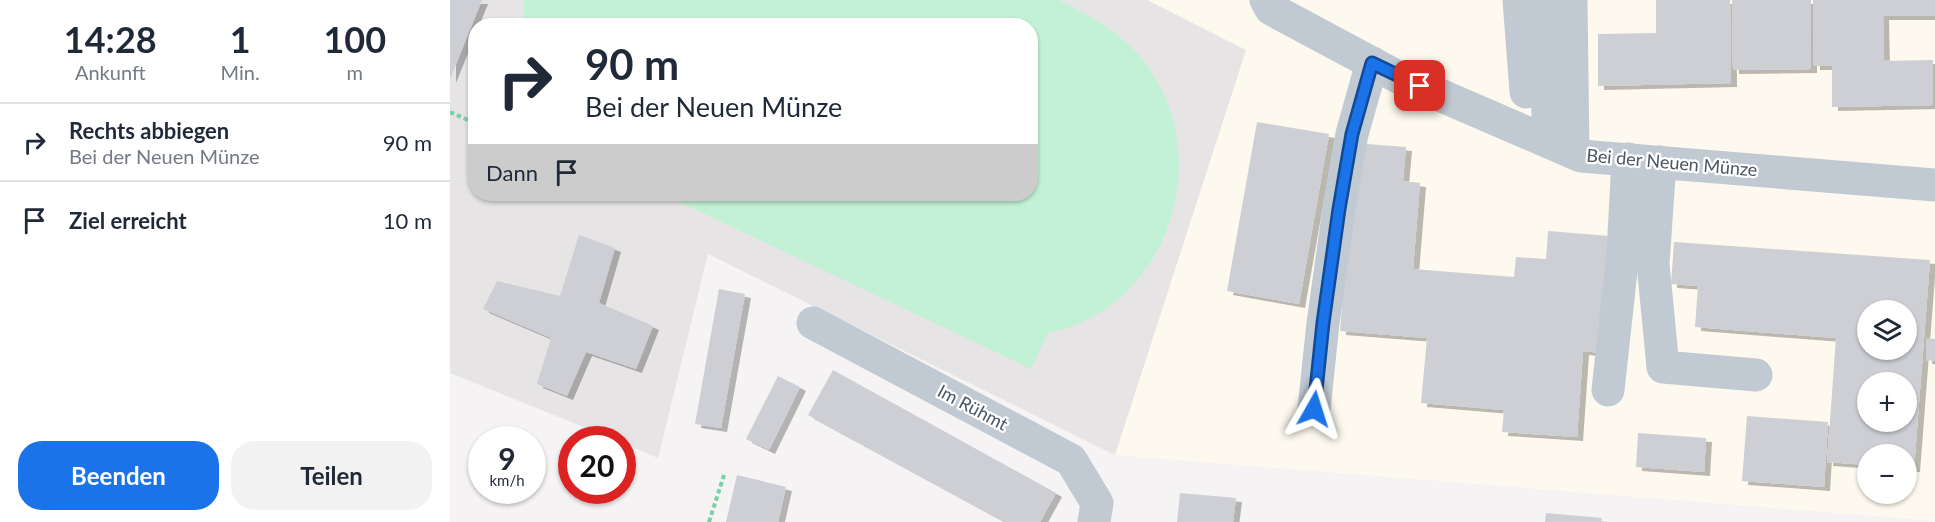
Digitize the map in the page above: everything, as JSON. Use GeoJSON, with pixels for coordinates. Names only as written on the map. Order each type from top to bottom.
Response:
{"type":"FeatureCollection","features":[{"type":"Feature","properties":{"kind":"street","name":"Bei der Neuen Münze"},"geometry":{"type":"LineString","coordinates":[[1266,0],[1271,9],[1398,77],[1581,156],[1935,185]]}},
{"type":"Feature","properties":{"kind":"street"},"geometry":{"type":"LineString","coordinates":[[1519,0],[1550,142]]}},
{"type":"Feature","properties":{"kind":"street"},"geometry":{"type":"LineString","coordinates":[[1544,0],[1550,142]]}},
{"type":"Feature","properties":{"kind":"street"},"geometry":{"type":"LineString","coordinates":[[1550,142],[1571,0]]}},
{"type":"Feature","properties":{"kind":"street"},"geometry":{"type":"LineString","coordinates":[[1314,409],[1339,209],[1352,134],[1372,63]]}},
{"type":"Feature","properties":{"kind":"street"},"geometry":{"type":"LineString","coordinates":[[1644,161],[1663,367],[1756,375]]}},
{"type":"Feature","properties":{"kind":"street"},"geometry":{"type":"LineString","coordinates":[[1608,390],[1623,253],[1644,161]]}},
{"type":"Feature","properties":{"kind":"street","name":"Im Rühmt"},"geometry":{"type":"LineString","coordinates":[[813,323],[1071,460],[1096,503],[1094,522]]}},
{"type":"Feature","properties":{"kind":"path"},"geometry":{"type":"LineString","coordinates":[[450,112],[468,120]]}},
{"type":"Feature","properties":{"kind":"path"},"geometry":{"type":"LineString","coordinates":[[710,522],[724,475]]}},
{"type":"Feature","properties":{"kind":"shaded area"},"geometry":{"type":"Polygon","coordinates":[[[450,0],[1147,0],[1246,50],[1115,455],[708,254],[658,458],[636,449],[636,426],[581,426],[450,373],[450,0]]]}},
{"type":"Feature","properties":{"kind":"shaded area"},"geometry":{"type":"Polygon","coordinates":[[[1147,0],[1935,0],[1935,521],[1115,455],[1246,50],[1147,0]]]}},
{"type":"Feature","properties":{"kind":"green space"},"geometry":{"type":"Polygon","coordinates":[[[524,0],[1058,0],[1098,21],[1132,48],[1151,71],[1170,109],[1178,149],[1177,190],[1167,229],[1148,265],[1122,296],[1088,319],[1048,333],[1031,369],[678,201],[1038,201],[1038,18],[524,18],[524,0]]]}},
{"type":"Feature","properties":{"kind":"building"},"geometry":{"type":"Polygon","coordinates":[[[450,0],[482,0],[475,18],[468,18],[468,35],[450,79],[450,0]]]}},
{"type":"Feature","properties":{"kind":"building"},"geometry":{"type":"Polygon","coordinates":[[[1656,0],[1730,0],[1731,83],[1598,86],[1598,34],[1656,33],[1656,0]]]}},
{"type":"Feature","properties":{"kind":"building"},"geometry":{"type":"Polygon","coordinates":[[[1732,0],[1811,0],[1811,69],[1733,70],[1732,0]]]}},
{"type":"Feature","properties":{"kind":"building"},"geometry":{"type":"Polygon","coordinates":[[[1813,0],[1935,0],[1935,16],[1883,16],[1884,61],[1933,60],[1933,105],[1832,107],[1832,66],[1814,66],[1813,0]]]}},
{"type":"Feature","properties":{"kind":"building"},"geometry":{"type":"Polygon","coordinates":[[[1257,122],[1329,134],[1299,304],[1227,291],[1257,122]]]}},
{"type":"Feature","properties":{"kind":"building"},"geometry":{"type":"Polygon","coordinates":[[[1355,143],[1406,147],[1403,181],[1420,183],[1413,269],[1514,277],[1516,257],[1546,259],[1548,231],[1610,236],[1601,353],[1583,351],[1577,437],[1502,432],[1504,410],[1421,403],[1427,338],[1340,331],[1355,143]]]}},
{"type":"Feature","properties":{"kind":"building"},"geometry":{"type":"Polygon","coordinates":[[[579,235],[615,248],[599,303],[653,326],[636,369],[586,352],[567,396],[537,384],[551,338],[483,309],[497,281],[560,296],[579,235]]]}},
{"type":"Feature","properties":{"kind":"building"},"geometry":{"type":"Polygon","coordinates":[[[1674,242],[1930,260],[1917,429],[1917,372],[1857,372],[1857,432],[1917,432],[1916,444],[1857,444],[1857,464],[1827,462],[1836,338],[1695,327],[1698,286],[1671,284],[1674,242]]]}},
{"type":"Feature","properties":{"kind":"building"},"geometry":{"type":"Polygon","coordinates":[[[719,289],[745,294],[721,428],[695,424],[719,289]]]}},
{"type":"Feature","properties":{"kind":"building"},"geometry":{"type":"Polygon","coordinates":[[[1927,338],[1935,339],[1935,361],[1926,360],[1927,338]]]}},
{"type":"Feature","properties":{"kind":"building"},"geometry":{"type":"Polygon","coordinates":[[[833,370],[1056,493],[1040,522],[1005,522],[808,415],[833,370]]]}},
{"type":"Feature","properties":{"kind":"building"},"geometry":{"type":"Polygon","coordinates":[[[778,376],[800,387],[769,450],[746,439],[778,376]]]}},
{"type":"Feature","properties":{"kind":"building"},"geometry":{"type":"Polygon","coordinates":[[[1747,416],[1828,422],[1824,487],[1742,481],[1747,416]]]}},
{"type":"Feature","properties":{"kind":"building"},"geometry":{"type":"Polygon","coordinates":[[[1638,433],[1706,438],[1704,472],[1636,467],[1638,433]]]}},
{"type":"Feature","properties":{"kind":"building"},"geometry":{"type":"Polygon","coordinates":[[[737,475],[786,487],[778,522],[726,522],[737,475]]]}},
{"type":"Feature","properties":{"kind":"building"},"geometry":{"type":"Polygon","coordinates":[[[1180,493],[1236,498],[1233,522],[1177,522],[1180,493]]]}},
{"type":"Feature","properties":{"kind":"building"},"geometry":{"type":"Polygon","coordinates":[[[1546,513],[1602,518],[1601,522],[1545,522],[1546,513]]]}},
{"type":"Feature","properties":{"kind":"route"},"geometry":{"type":"LineString","coordinates":[[1314,409],[1339,209],[1352,134],[1372,63],[1420,86]]}}]}
